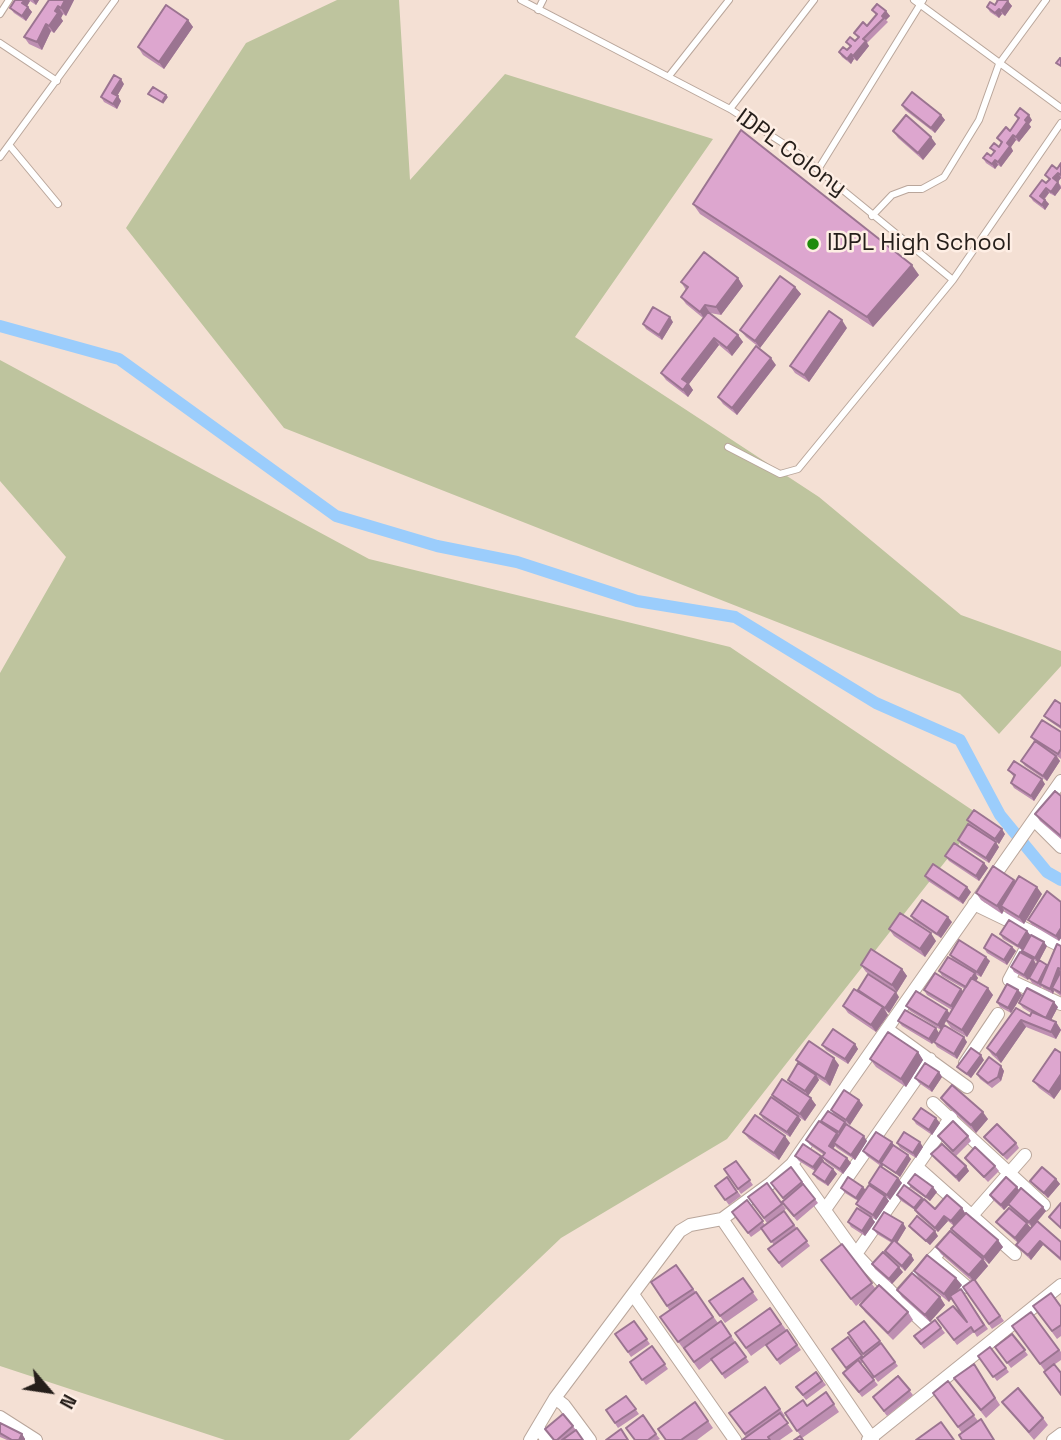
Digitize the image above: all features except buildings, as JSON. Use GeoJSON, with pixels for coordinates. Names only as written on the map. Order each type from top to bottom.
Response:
{"type":"FeatureCollection","features":[{"type":"Feature","properties":{"kind":"street"},"geometry":{"type":"LineString","coordinates":[[530,1440],[555,1398],[634,1296],[680,1231],[690,1225],[722,1219],[771,1184],[792,1164],[1061,780]]}},
{"type":"Feature","properties":{"kind":"street"},"geometry":{"type":"LineString","coordinates":[[1034,820],[1061,847]]}},
{"type":"Feature","properties":{"kind":"street"},"geometry":{"type":"LineString","coordinates":[[974,904],[1061,946]]}},
{"type":"Feature","properties":{"kind":"street"},"geometry":{"type":"LineString","coordinates":[[1034,933],[1009,980],[1061,1004]]}},
{"type":"Feature","properties":{"kind":"street"},"geometry":{"type":"LineString","coordinates":[[955,1077],[998,1014]]}},
{"type":"Feature","properties":{"kind":"street"},"geometry":{"type":"LineString","coordinates":[[887,1029],[967,1087]]}},
{"type":"Feature","properties":{"kind":"street"},"geometry":{"type":"LineString","coordinates":[[826,1208],[930,1059]]}},
{"type":"Feature","properties":{"kind":"street"},"geometry":{"type":"LineString","coordinates":[[933,1103],[1044,1205]]}},
{"type":"Feature","properties":{"kind":"street"},"geometry":{"type":"LineString","coordinates":[[856,1254],[951,1117]]}},
{"type":"Feature","properties":{"kind":"street"},"geometry":{"type":"LineString","coordinates":[[897,1298],[1025,1156]]}},
{"type":"Feature","properties":{"kind":"street"},"geometry":{"type":"LineString","coordinates":[[792,1164],[826,1208],[856,1254],[925,1324]]}},
{"type":"Feature","properties":{"kind":"street"},"geometry":{"type":"LineString","coordinates":[[917,1167],[1015,1254]]}},
{"type":"Feature","properties":{"kind":"street"},"geometry":{"type":"LineString","coordinates":[[722,1219],[871,1439],[1061,1285]]}},
{"type":"Feature","properties":{"kind":"street"},"geometry":{"type":"LineString","coordinates":[[933,1258],[967,1287]]}},
{"type":"Feature","properties":{"kind":"street"},"geometry":{"type":"LineString","coordinates":[[634,1296],[736,1440]]}},
{"type":"Feature","properties":{"kind":"street"},"geometry":{"type":"LineString","coordinates":[[555,1398],[564,1405],[590,1440]]}},
{"type":"Feature","properties":{"kind":"street"},"geometry":{"type":"LineString","coordinates":[[0,1417],[36,1440]]}},
{"type":"Feature","properties":{"kind":"street"},"geometry":{"type":"LineString","coordinates":[[538,1428],[547,1440]]}},
{"type":"Feature","properties":{"kind":"street"},"geometry":{"type":"LineString","coordinates":[[1053,1440],[1061,1434]]}},
{"type":"Feature","properties":{"kind":"lane"},"geometry":{"type":"LineString","coordinates":[[0,14],[9,0]]}},
{"type":"Feature","properties":{"kind":"lane"},"geometry":{"type":"LineString","coordinates":[[0,157],[115,0]]}},
{"type":"Feature","properties":{"kind":"lane","name":"IDPL Colony"},"geometry":{"type":"LineString","coordinates":[[521,0],[730,109],[819,168],[872,216],[953,280]]}},
{"type":"Feature","properties":{"kind":"lane"},"geometry":{"type":"LineString","coordinates":[[538,10],[543,0]]}},
{"type":"Feature","properties":{"kind":"lane"},"geometry":{"type":"LineString","coordinates":[[669,76],[729,0]]}},
{"type":"Feature","properties":{"kind":"lane"},"geometry":{"type":"LineString","coordinates":[[730,109],[814,0]]}},
{"type":"Feature","properties":{"kind":"lane"},"geometry":{"type":"LineString","coordinates":[[872,216],[891,195],[899,191],[922,189],[944,177],[979,120],[999,64],[1046,0]]}},
{"type":"Feature","properties":{"kind":"lane"},"geometry":{"type":"LineString","coordinates":[[819,168],[919,1],[999,64],[1061,108]]}},
{"type":"Feature","properties":{"kind":"lane"},"geometry":{"type":"LineString","coordinates":[[0,43],[57,81]]}},
{"type":"Feature","properties":{"kind":"lane"},"geometry":{"type":"LineString","coordinates":[[728,447],[780,474],[799,469],[953,280],[1061,123]]}},
{"type":"Feature","properties":{"kind":"lane"},"geometry":{"type":"LineString","coordinates":[[9,146],[58,204]]}},
{"type":"Feature","properties":{"kind":"green space"},"geometry":{"type":"Polygon","coordinates":[[[337,0],[399,0],[410,180],[505,74],[713,139],[575,337],[819,497],[961,615],[1061,651],[1061,666],[999,734],[960,694],[284,428],[126,228],[246,43],[337,0]]]}},
{"type":"Feature","properties":{"kind":"green space"},"geometry":{"type":"Polygon","coordinates":[[[0,360],[369,559],[730,647],[981,816],[727,1139],[561,1238],[349,1440],[225,1440],[0,1366],[0,673],[66,557],[0,481],[0,360]]]}},
{"type":"Feature","properties":{"kind":"waterway"},"geometry":{"type":"LineString","coordinates":[[0,326],[119,359],[336,516],[437,546],[517,562],[637,601],[735,617],[876,703],[960,740],[1000,815],[1047,872],[1061,880]]}},
{"type":"Feature","properties":{"kind":"place","name":"IDPL High School"},"geometry":{"type":"Point","coordinates":[813,244]}}]}
